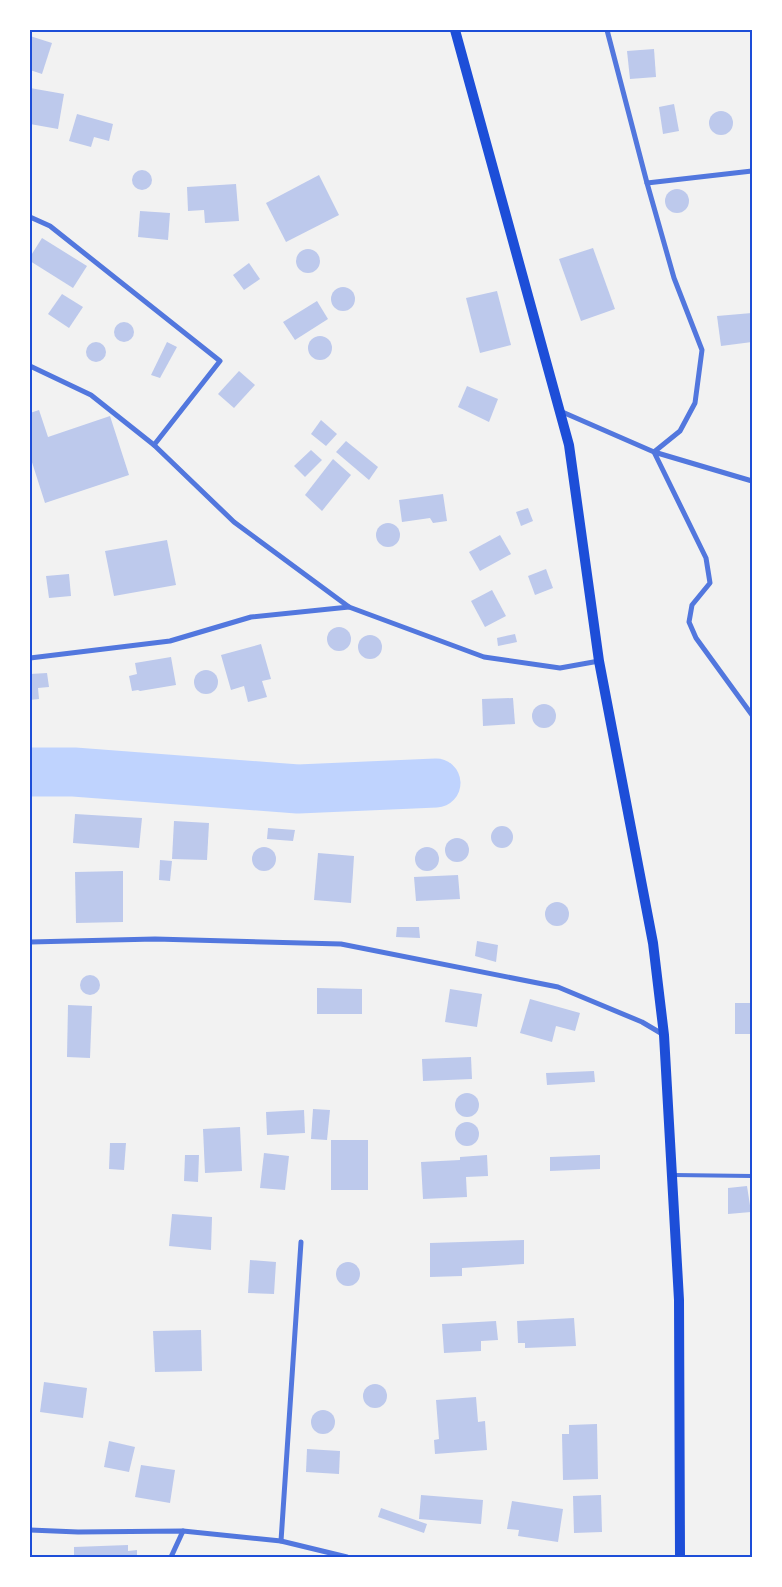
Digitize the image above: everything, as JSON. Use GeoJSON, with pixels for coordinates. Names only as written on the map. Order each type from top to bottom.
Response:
{"type":"FeatureCollection","features":[{"type":"Feature","properties":{"kind":"main road"},"geometry":{"type":"LineString","coordinates":[[455,30],[569,446],[599,661],[653,943],[664,1035],[679,1300],[680,1557]]}},
{"type":"Feature","properties":{"kind":"street"},"geometry":{"type":"LineString","coordinates":[[607,30],[646,183],[674,278],[702,350],[695,403],[680,431],[654,452]]}},
{"type":"Feature","properties":{"kind":"street"},"geometry":{"type":"LineString","coordinates":[[646,183],[752,171]]}},
{"type":"Feature","properties":{"kind":"street"},"geometry":{"type":"LineString","coordinates":[[30,216],[50,226],[220,361],[154,445]]}},
{"type":"Feature","properties":{"kind":"street"},"geometry":{"type":"LineString","coordinates":[[30,366],[91,395],[154,445],[234,522],[349,607],[484,657],[560,668],[599,661]]}},
{"type":"Feature","properties":{"kind":"street"},"geometry":{"type":"LineString","coordinates":[[560,411],[654,452],[752,481]]}},
{"type":"Feature","properties":{"kind":"street"},"geometry":{"type":"LineString","coordinates":[[654,452],[706,558],[710,583],[692,606],[689,622],[696,638],[752,715]]}},
{"type":"Feature","properties":{"kind":"street"},"geometry":{"type":"LineString","coordinates":[[30,658],[170,641],[251,617],[349,607]]}},
{"type":"Feature","properties":{"kind":"street"},"geometry":{"type":"LineString","coordinates":[[30,942],[155,939],[341,944],[558,988],[642,1022],[664,1035]]}},
{"type":"Feature","properties":{"kind":"street"},"geometry":{"type":"LineString","coordinates":[[281,1541],[301,1242]]}},
{"type":"Feature","properties":{"kind":"street"},"geometry":{"type":"LineString","coordinates":[[30,1530],[78,1532],[183,1531],[281,1541],[347,1557]]}},
{"type":"Feature","properties":{"kind":"street"},"geometry":{"type":"LineString","coordinates":[[171,1557],[183,1531]]}},
{"type":"Feature","properties":{"kind":"lane"},"geometry":{"type":"LineString","coordinates":[[672,1175],[752,1176]]}},
{"type":"Feature","properties":{"kind":"building"},"geometry":{"type":"Polygon","coordinates":[[[30,36],[52,43],[42,74],[30,70],[30,36]]]}},
{"type":"Feature","properties":{"kind":"building"},"geometry":{"type":"Polygon","coordinates":[[[654,49],[656,77],[630,79],[627,51],[654,49]]]}},
{"type":"Feature","properties":{"kind":"building"},"geometry":{"type":"Polygon","coordinates":[[[30,88],[64,94],[58,129],[30,124],[30,88]]]}},
{"type":"Feature","properties":{"kind":"building"},"geometry":{"type":"Polygon","coordinates":[[[674,104],[679,131],[663,134],[659,107],[674,104]]]}},
{"type":"Feature","properties":{"kind":"building"},"geometry":{"type":"Polygon","coordinates":[[[721,111],[726,112],[732,118],[732,128],[726,134],[721,135],[716,134],[710,128],[709,123],[710,118],[716,112],[721,111]]]}},
{"type":"Feature","properties":{"kind":"building"},"geometry":{"type":"Polygon","coordinates":[[[77,114],[113,124],[109,141],[94,137],[91,147],[69,141],[77,114]]]}},
{"type":"Feature","properties":{"kind":"building"},"geometry":{"type":"Polygon","coordinates":[[[142,170],[149,173],[152,180],[149,187],[142,190],[135,187],[132,180],[135,173],[142,170]]]}},
{"type":"Feature","properties":{"kind":"building"},"geometry":{"type":"Polygon","coordinates":[[[319,175],[339,215],[286,242],[266,203],[319,175]]]}},
{"type":"Feature","properties":{"kind":"building"},"geometry":{"type":"Polygon","coordinates":[[[236,184],[239,221],[205,223],[204,210],[188,211],[187,187],[236,184]]]}},
{"type":"Feature","properties":{"kind":"building"},"geometry":{"type":"Polygon","coordinates":[[[677,189],[682,190],[688,196],[688,206],[682,212],[677,213],[672,212],[666,206],[665,201],[666,196],[672,190],[677,189]]]}},
{"type":"Feature","properties":{"kind":"building"},"geometry":{"type":"Polygon","coordinates":[[[140,211],[170,213],[168,240],[138,237],[140,211]]]}},
{"type":"Feature","properties":{"kind":"building"},"geometry":{"type":"Polygon","coordinates":[[[42,238],[87,266],[73,288],[30,261],[30,257],[42,238]]]}},
{"type":"Feature","properties":{"kind":"building"},"geometry":{"type":"Polygon","coordinates":[[[593,248],[615,309],[581,321],[559,259],[593,248]]]}},
{"type":"Feature","properties":{"kind":"building"},"geometry":{"type":"Polygon","coordinates":[[[308,249],[313,250],[319,256],[319,266],[313,272],[308,273],[303,272],[297,266],[296,261],[297,256],[303,250],[308,249]]]}},
{"type":"Feature","properties":{"kind":"building"},"geometry":{"type":"Polygon","coordinates":[[[249,263],[260,279],[244,290],[233,275],[249,263]]]}},
{"type":"Feature","properties":{"kind":"building"},"geometry":{"type":"Polygon","coordinates":[[[343,287],[348,288],[354,294],[354,304],[348,310],[343,311],[338,310],[332,304],[331,299],[332,294],[338,288],[343,287]]]}},
{"type":"Feature","properties":{"kind":"building"},"geometry":{"type":"Polygon","coordinates":[[[497,291],[511,345],[480,353],[466,298],[497,291]]]}},
{"type":"Feature","properties":{"kind":"building"},"geometry":{"type":"Polygon","coordinates":[[[62,294],[83,307],[69,328],[48,314],[62,294]]]}},
{"type":"Feature","properties":{"kind":"building"},"geometry":{"type":"Polygon","coordinates":[[[317,301],[328,319],[295,340],[283,322],[317,301]]]}},
{"type":"Feature","properties":{"kind":"building"},"geometry":{"type":"Polygon","coordinates":[[[752,313],[752,342],[721,346],[717,316],[752,313]]]}},
{"type":"Feature","properties":{"kind":"building"},"geometry":{"type":"Polygon","coordinates":[[[124,322],[131,325],[134,332],[131,339],[124,342],[117,339],[114,332],[117,325],[124,322]]]}},
{"type":"Feature","properties":{"kind":"building"},"geometry":{"type":"Polygon","coordinates":[[[320,336],[325,337],[331,343],[331,353],[325,359],[320,360],[315,359],[309,353],[308,348],[309,343],[315,337],[320,336]]]}},
{"type":"Feature","properties":{"kind":"building"},"geometry":{"type":"Polygon","coordinates":[[[96,342],[103,345],[106,352],[103,359],[96,362],[89,359],[86,352],[89,345],[96,342]]]}},
{"type":"Feature","properties":{"kind":"building"},"geometry":{"type":"Polygon","coordinates":[[[167,342],[177,347],[160,378],[151,375],[167,342]]]}},
{"type":"Feature","properties":{"kind":"building"},"geometry":{"type":"Polygon","coordinates":[[[239,371],[255,385],[234,408],[218,394],[239,371]]]}},
{"type":"Feature","properties":{"kind":"building"},"geometry":{"type":"Polygon","coordinates":[[[467,386],[498,399],[489,422],[458,407],[467,386]]]}},
{"type":"Feature","properties":{"kind":"building"},"geometry":{"type":"Polygon","coordinates":[[[39,410],[48,437],[110,416],[129,475],[45,503],[30,456],[30,413],[39,410]]]}},
{"type":"Feature","properties":{"kind":"building"},"geometry":{"type":"Polygon","coordinates":[[[321,420],[337,434],[326,446],[311,434],[321,420]]]}},
{"type":"Feature","properties":{"kind":"building"},"geometry":{"type":"Polygon","coordinates":[[[346,441],[378,467],[369,480],[336,452],[346,441]]]}},
{"type":"Feature","properties":{"kind":"building"},"geometry":{"type":"Polygon","coordinates":[[[311,450],[322,460],[305,477],[294,466],[311,450]]]}},
{"type":"Feature","properties":{"kind":"building"},"geometry":{"type":"Polygon","coordinates":[[[333,459],[351,475],[322,511],[305,495],[333,459]]]}},
{"type":"Feature","properties":{"kind":"building"},"geometry":{"type":"Polygon","coordinates":[[[443,494],[447,521],[433,523],[430,518],[402,522],[399,500],[443,494]]]}},
{"type":"Feature","properties":{"kind":"building"},"geometry":{"type":"Polygon","coordinates":[[[528,508],[533,521],[521,526],[516,512],[528,508]]]}},
{"type":"Feature","properties":{"kind":"building"},"geometry":{"type":"Polygon","coordinates":[[[388,523],[393,524],[399,530],[399,540],[393,546],[388,547],[383,546],[377,540],[376,535],[377,530],[383,524],[388,523]]]}},
{"type":"Feature","properties":{"kind":"building"},"geometry":{"type":"Polygon","coordinates":[[[500,535],[511,554],[480,571],[469,552],[500,535]]]}},
{"type":"Feature","properties":{"kind":"building"},"geometry":{"type":"Polygon","coordinates":[[[167,540],[176,585],[114,596],[105,551],[167,540]]]}},
{"type":"Feature","properties":{"kind":"building"},"geometry":{"type":"Polygon","coordinates":[[[546,569],[553,588],[535,595],[528,576],[546,569]]]}},
{"type":"Feature","properties":{"kind":"building"},"geometry":{"type":"Polygon","coordinates":[[[69,574],[71,596],[49,598],[46,576],[69,574]]]}},
{"type":"Feature","properties":{"kind":"building"},"geometry":{"type":"Polygon","coordinates":[[[492,590],[506,616],[485,627],[471,601],[492,590]]]}},
{"type":"Feature","properties":{"kind":"building"},"geometry":{"type":"Polygon","coordinates":[[[339,627],[344,628],[350,634],[350,644],[344,650],[339,651],[334,650],[328,644],[327,639],[328,634],[334,628],[339,627]]]}},
{"type":"Feature","properties":{"kind":"building"},"geometry":{"type":"Polygon","coordinates":[[[515,634],[517,642],[498,646],[497,638],[515,634]]]}},
{"type":"Feature","properties":{"kind":"building"},"geometry":{"type":"Polygon","coordinates":[[[370,635],[375,636],[381,642],[381,652],[375,658],[370,659],[365,658],[359,652],[358,647],[359,642],[365,636],[370,635]]]}},
{"type":"Feature","properties":{"kind":"building"},"geometry":{"type":"Polygon","coordinates":[[[261,644],[271,679],[262,681],[267,697],[248,702],[244,686],[231,690],[221,655],[261,644]]]}},
{"type":"Feature","properties":{"kind":"building"},"geometry":{"type":"Polygon","coordinates":[[[171,657],[176,685],[132,691],[129,676],[137,674],[135,663],[171,657]]]}},
{"type":"Feature","properties":{"kind":"building"},"geometry":{"type":"Polygon","coordinates":[[[206,670],[211,671],[217,677],[217,687],[211,693],[206,694],[201,693],[195,687],[194,682],[195,677],[201,671],[206,670]]]}},
{"type":"Feature","properties":{"kind":"building"},"geometry":{"type":"Polygon","coordinates":[[[47,673],[49,687],[38,688],[39,699],[30,700],[30,674],[47,673]]]}},
{"type":"Feature","properties":{"kind":"building"},"geometry":{"type":"Polygon","coordinates":[[[513,698],[515,724],[483,726],[482,699],[513,698]]]}},
{"type":"Feature","properties":{"kind":"building"},"geometry":{"type":"Polygon","coordinates":[[[544,704],[549,705],[555,711],[555,721],[549,727],[544,728],[539,727],[533,721],[532,716],[533,711],[539,705],[544,704]]]}},
{"type":"Feature","properties":{"kind":"building"},"geometry":{"type":"Polygon","coordinates":[[[75,814],[142,818],[139,848],[73,843],[75,814]]]}},
{"type":"Feature","properties":{"kind":"building"},"geometry":{"type":"Polygon","coordinates":[[[174,821],[209,823],[207,860],[172,859],[174,821]]]}},
{"type":"Feature","properties":{"kind":"building"},"geometry":{"type":"Polygon","coordinates":[[[502,826],[510,829],[513,837],[510,845],[502,848],[494,845],[491,837],[494,829],[502,826]]]}},
{"type":"Feature","properties":{"kind":"building"},"geometry":{"type":"Polygon","coordinates":[[[268,828],[295,830],[293,841],[267,839],[268,828]]]}},
{"type":"Feature","properties":{"kind":"building"},"geometry":{"type":"Polygon","coordinates":[[[457,838],[462,839],[468,845],[468,855],[462,861],[457,862],[452,861],[446,855],[445,850],[446,845],[452,839],[457,838]]]}},
{"type":"Feature","properties":{"kind":"building"},"geometry":{"type":"Polygon","coordinates":[[[264,847],[269,848],[275,854],[275,864],[269,870],[264,871],[259,870],[253,864],[252,859],[253,854],[259,848],[264,847]]]}},
{"type":"Feature","properties":{"kind":"building"},"geometry":{"type":"Polygon","coordinates":[[[427,847],[436,850],[439,859],[436,868],[427,871],[418,868],[415,859],[418,850],[427,847]]]}},
{"type":"Feature","properties":{"kind":"building"},"geometry":{"type":"Polygon","coordinates":[[[318,853],[354,856],[351,903],[314,900],[318,853]]]}},
{"type":"Feature","properties":{"kind":"building"},"geometry":{"type":"Polygon","coordinates":[[[160,860],[172,861],[170,881],[159,880],[160,860]]]}},
{"type":"Feature","properties":{"kind":"building"},"geometry":{"type":"Polygon","coordinates":[[[123,871],[123,922],[76,923],[75,872],[123,871]]]}},
{"type":"Feature","properties":{"kind":"building"},"geometry":{"type":"Polygon","coordinates":[[[458,875],[460,899],[416,901],[414,877],[458,875]]]}},
{"type":"Feature","properties":{"kind":"building"},"geometry":{"type":"Polygon","coordinates":[[[557,902],[565,906],[569,914],[565,922],[557,926],[549,922],[545,914],[549,906],[557,902]]]}},
{"type":"Feature","properties":{"kind":"building"},"geometry":{"type":"Polygon","coordinates":[[[397,927],[419,927],[420,938],[396,937],[397,927]]]}},
{"type":"Feature","properties":{"kind":"building"},"geometry":{"type":"Polygon","coordinates":[[[477,941],[498,945],[496,962],[475,956],[477,941]]]}},
{"type":"Feature","properties":{"kind":"building"},"geometry":{"type":"Polygon","coordinates":[[[90,975],[97,978],[100,985],[97,992],[90,995],[83,992],[80,985],[83,978],[90,975]]]}},
{"type":"Feature","properties":{"kind":"building"},"geometry":{"type":"Polygon","coordinates":[[[317,988],[362,989],[362,1014],[317,1014],[317,988]]]}},
{"type":"Feature","properties":{"kind":"building"},"geometry":{"type":"Polygon","coordinates":[[[450,989],[482,994],[477,1027],[445,1022],[450,989]]]}},
{"type":"Feature","properties":{"kind":"building"},"geometry":{"type":"Polygon","coordinates":[[[530,999],[580,1013],[575,1031],[556,1026],[552,1042],[520,1033],[530,999]]]}},
{"type":"Feature","properties":{"kind":"building"},"geometry":{"type":"Polygon","coordinates":[[[735,1003],[752,1003],[752,1034],[735,1034],[735,1003]]]}},
{"type":"Feature","properties":{"kind":"building"},"geometry":{"type":"Polygon","coordinates":[[[68,1005],[92,1006],[90,1058],[67,1057],[68,1005]]]}},
{"type":"Feature","properties":{"kind":"building"},"geometry":{"type":"Polygon","coordinates":[[[471,1057],[472,1079],[423,1081],[422,1059],[471,1057]]]}},
{"type":"Feature","properties":{"kind":"building"},"geometry":{"type":"Polygon","coordinates":[[[594,1071],[595,1082],[547,1085],[546,1073],[594,1071]]]}},
{"type":"Feature","properties":{"kind":"building"},"geometry":{"type":"Polygon","coordinates":[[[467,1093],[472,1094],[478,1100],[478,1110],[472,1116],[467,1117],[462,1116],[456,1110],[455,1105],[456,1100],[462,1094],[467,1093]]]}},
{"type":"Feature","properties":{"kind":"building"},"geometry":{"type":"Polygon","coordinates":[[[313,1109],[330,1110],[327,1140],[311,1139],[313,1109]]]}},
{"type":"Feature","properties":{"kind":"building"},"geometry":{"type":"Polygon","coordinates":[[[304,1110],[305,1133],[267,1135],[266,1112],[304,1110]]]}},
{"type":"Feature","properties":{"kind":"building"},"geometry":{"type":"Polygon","coordinates":[[[467,1122],[472,1123],[478,1129],[478,1139],[472,1145],[467,1146],[462,1145],[456,1139],[455,1134],[456,1129],[462,1123],[467,1122]]]}},
{"type":"Feature","properties":{"kind":"building"},"geometry":{"type":"Polygon","coordinates":[[[240,1127],[242,1171],[205,1173],[203,1129],[240,1127]]]}},
{"type":"Feature","properties":{"kind":"building"},"geometry":{"type":"Polygon","coordinates":[[[331,1140],[368,1140],[368,1190],[331,1190],[331,1140]]]}},
{"type":"Feature","properties":{"kind":"building"},"geometry":{"type":"Polygon","coordinates":[[[110,1143],[126,1143],[124,1170],[109,1169],[110,1143]]]}},
{"type":"Feature","properties":{"kind":"building"},"geometry":{"type":"Polygon","coordinates":[[[264,1153],[289,1156],[285,1190],[260,1188],[264,1153]]]}},
{"type":"Feature","properties":{"kind":"building"},"geometry":{"type":"Polygon","coordinates":[[[185,1155],[199,1155],[198,1182],[184,1181],[185,1155]]]}},
{"type":"Feature","properties":{"kind":"building"},"geometry":{"type":"Polygon","coordinates":[[[487,1155],[488,1176],[466,1177],[467,1197],[423,1199],[421,1162],[460,1160],[460,1157],[487,1155]]]}},
{"type":"Feature","properties":{"kind":"building"},"geometry":{"type":"Polygon","coordinates":[[[600,1155],[600,1169],[550,1171],[550,1157],[600,1155]]]}},
{"type":"Feature","properties":{"kind":"building"},"geometry":{"type":"Polygon","coordinates":[[[747,1186],[751,1212],[728,1214],[728,1188],[747,1186]]]}},
{"type":"Feature","properties":{"kind":"building"},"geometry":{"type":"Polygon","coordinates":[[[172,1214],[212,1217],[211,1250],[169,1246],[172,1214]]]}},
{"type":"Feature","properties":{"kind":"building"},"geometry":{"type":"Polygon","coordinates":[[[524,1240],[524,1264],[462,1268],[462,1276],[430,1277],[430,1243],[524,1240]]]}},
{"type":"Feature","properties":{"kind":"building"},"geometry":{"type":"Polygon","coordinates":[[[250,1260],[276,1262],[274,1294],[248,1293],[250,1260]]]}},
{"type":"Feature","properties":{"kind":"building"},"geometry":{"type":"Polygon","coordinates":[[[348,1262],[353,1263],[359,1269],[359,1279],[353,1285],[348,1286],[343,1285],[337,1279],[336,1274],[337,1269],[343,1263],[348,1262]]]}},
{"type":"Feature","properties":{"kind":"building"},"geometry":{"type":"Polygon","coordinates":[[[574,1318],[576,1346],[525,1348],[525,1343],[518,1343],[517,1321],[574,1318]]]}},
{"type":"Feature","properties":{"kind":"building"},"geometry":{"type":"Polygon","coordinates":[[[496,1321],[498,1340],[481,1341],[481,1351],[444,1353],[442,1324],[496,1321]]]}},
{"type":"Feature","properties":{"kind":"building"},"geometry":{"type":"Polygon","coordinates":[[[201,1330],[202,1371],[155,1372],[153,1331],[201,1330]]]}},
{"type":"Feature","properties":{"kind":"building"},"geometry":{"type":"Polygon","coordinates":[[[44,1382],[87,1388],[83,1418],[40,1412],[44,1382]]]}},
{"type":"Feature","properties":{"kind":"building"},"geometry":{"type":"Polygon","coordinates":[[[375,1384],[380,1385],[386,1391],[386,1401],[380,1407],[375,1408],[370,1407],[364,1401],[363,1396],[364,1391],[370,1385],[375,1384]]]}},
{"type":"Feature","properties":{"kind":"building"},"geometry":{"type":"Polygon","coordinates":[[[476,1397],[478,1422],[485,1421],[487,1450],[435,1454],[434,1440],[439,1439],[436,1400],[476,1397]]]}},
{"type":"Feature","properties":{"kind":"building"},"geometry":{"type":"Polygon","coordinates":[[[323,1410],[328,1411],[334,1417],[334,1427],[328,1433],[323,1434],[318,1433],[312,1427],[311,1422],[312,1417],[318,1411],[323,1410]]]}},
{"type":"Feature","properties":{"kind":"building"},"geometry":{"type":"Polygon","coordinates":[[[597,1424],[598,1479],[563,1480],[562,1434],[569,1434],[569,1425],[597,1424]]]}},
{"type":"Feature","properties":{"kind":"building"},"geometry":{"type":"Polygon","coordinates":[[[109,1441],[135,1447],[129,1472],[104,1467],[109,1441]]]}},
{"type":"Feature","properties":{"kind":"building"},"geometry":{"type":"Polygon","coordinates":[[[307,1449],[340,1451],[339,1474],[306,1472],[307,1449]]]}},
{"type":"Feature","properties":{"kind":"building"},"geometry":{"type":"Polygon","coordinates":[[[141,1465],[175,1470],[170,1503],[135,1497],[141,1465]]]}},
{"type":"Feature","properties":{"kind":"building"},"geometry":{"type":"Polygon","coordinates":[[[421,1495],[483,1500],[481,1524],[419,1519],[421,1495]]]}},
{"type":"Feature","properties":{"kind":"building"},"geometry":{"type":"Polygon","coordinates":[[[601,1495],[602,1532],[574,1533],[573,1496],[601,1495]]]}},
{"type":"Feature","properties":{"kind":"building"},"geometry":{"type":"Polygon","coordinates":[[[512,1501],[563,1509],[558,1542],[518,1536],[519,1530],[507,1529],[512,1501]]]}},
{"type":"Feature","properties":{"kind":"building"},"geometry":{"type":"Polygon","coordinates":[[[381,1508],[427,1524],[424,1533],[378,1517],[381,1508]]]}},
{"type":"Feature","properties":{"kind":"building"},"geometry":{"type":"Polygon","coordinates":[[[128,1545],[128,1551],[137,1550],[137,1557],[74,1557],[74,1547],[128,1545]]]}},
{"type":"Feature","properties":{"kind":"waterway"},"geometry":{"type":"LineString","coordinates":[[30,772],[74,772],[298,789],[436,783]]}}]}
